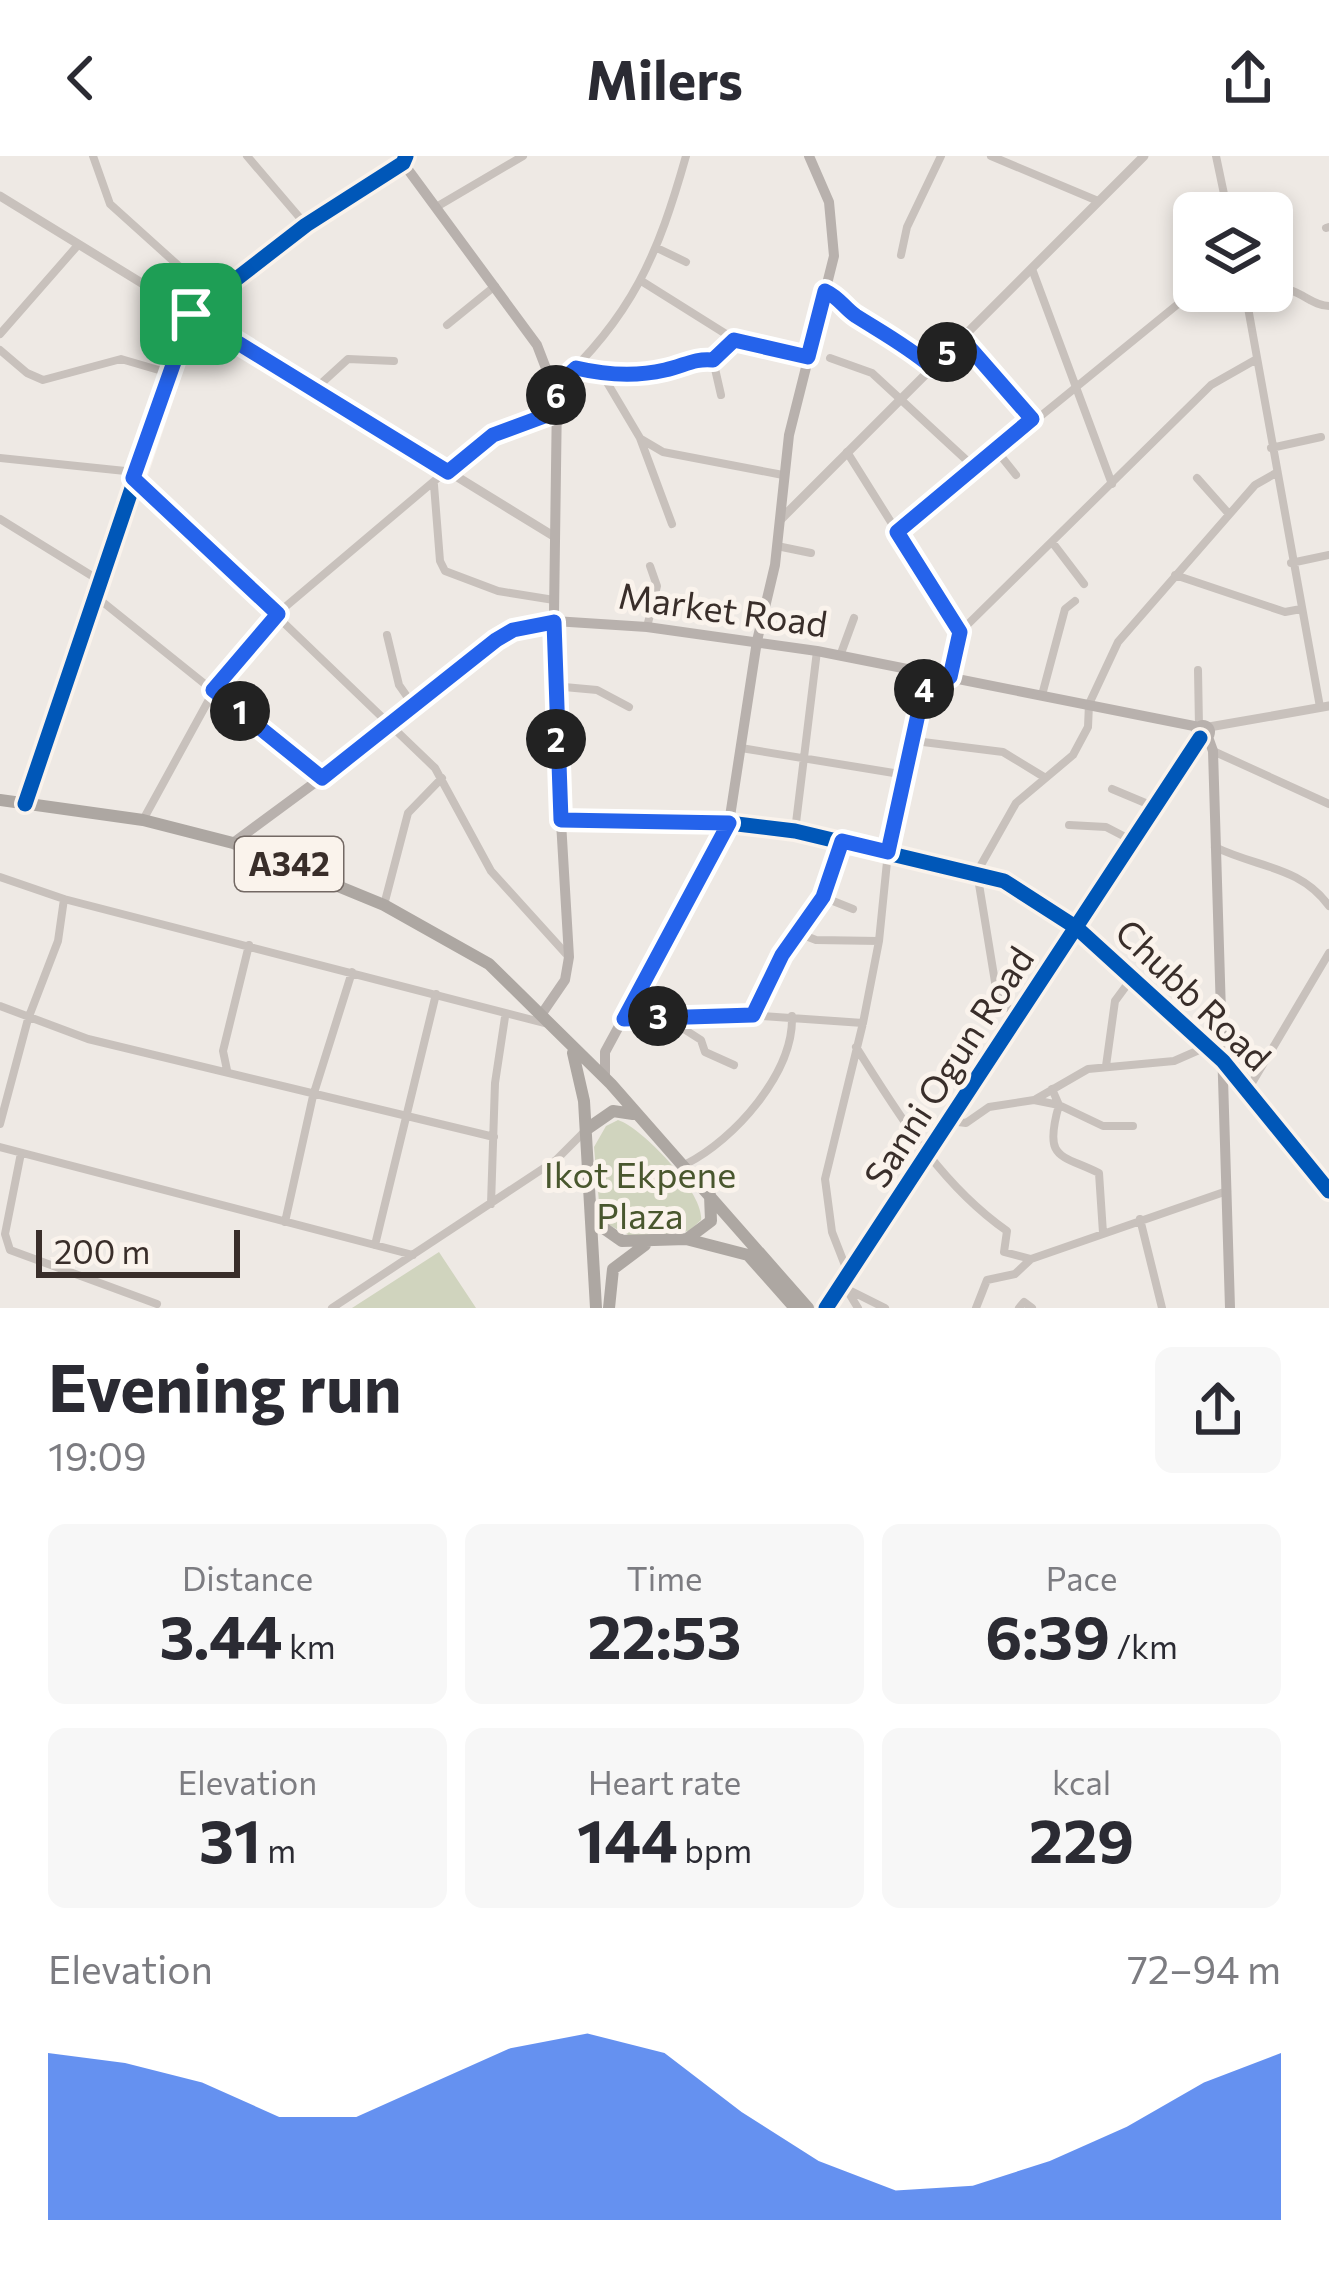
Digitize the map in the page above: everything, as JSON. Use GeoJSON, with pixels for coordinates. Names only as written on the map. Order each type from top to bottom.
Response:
{"type":"FeatureCollection","features":[{"type":"Feature","properties":{"kind":"highway","name":"A342"},"geometry":{"type":"LineString","coordinates":[[0,800],[143,820],[233,843],[384,905],[489,964],[686,1164],[808,1308]]}},
{"type":"Feature","properties":{"kind":"highway"},"geometry":{"type":"LineString","coordinates":[[572,1049],[587,1129],[596,1308]]}},
{"type":"Feature","properties":{"kind":"highway"},"geometry":{"type":"LineString","coordinates":[[587,1129],[613,1111],[640,1117]]}},
{"type":"Feature","properties":{"kind":"highway"},"geometry":{"type":"LineString","coordinates":[[609,1308],[613,1269],[635,1248],[686,1239],[711,1221],[713,1202],[707,1190]]}},
{"type":"Feature","properties":{"kind":"highway"},"geometry":{"type":"LineString","coordinates":[[591,1200],[611,1236],[651,1243]]}},
{"type":"Feature","properties":{"kind":"highway"},"geometry":{"type":"LineString","coordinates":[[686,1239],[748,1255],[795,1308]]}},
{"type":"Feature","properties":{"kind":"main road"},"geometry":{"type":"LineString","coordinates":[[605,1078],[605,1052],[729,823],[777,546],[783,475],[835,231],[829,202],[809,156]]}},
{"type":"Feature","properties":{"kind":"main road"},"geometry":{"type":"LineString","coordinates":[[402,158],[497,285],[542,355],[558,411],[553,686],[569,957],[565,980],[545,1020]]}},
{"type":"Feature","properties":{"kind":"main road","name":"Market Road"},"geometry":{"type":"LineString","coordinates":[[233,843],[393,725],[496,640],[513,630],[554,622],[647,627],[817,651],[1089,704],[1204,732]]}},
{"type":"Feature","properties":{"kind":"main road"},"geometry":{"type":"LineString","coordinates":[[1204,732],[1213,751],[1230,1308]]}},
{"type":"Feature","properties":{"kind":"street"},"geometry":{"type":"LineString","coordinates":[[93,156],[110,204],[211,295]]}},
{"type":"Feature","properties":{"kind":"street"},"geometry":{"type":"LineString","coordinates":[[247,156],[306,225]]}},
{"type":"Feature","properties":{"kind":"street"},"geometry":{"type":"LineString","coordinates":[[438,206],[523,156]]}},
{"type":"Feature","properties":{"kind":"street"},"geometry":{"type":"LineString","coordinates":[[554,388],[576,368],[643,282],[686,156]]}},
{"type":"Feature","properties":{"kind":"street"},"geometry":{"type":"LineString","coordinates":[[902,255],[908,227],[941,156]]}},
{"type":"Feature","properties":{"kind":"street"},"geometry":{"type":"LineString","coordinates":[[992,156],[1098,201]]}},
{"type":"Feature","properties":{"kind":"street"},"geometry":{"type":"LineString","coordinates":[[781,519],[1143,156]]}},
{"type":"Feature","properties":{"kind":"street"},"geometry":{"type":"LineString","coordinates":[[1216,156],[1224,192]]}},
{"type":"Feature","properties":{"kind":"street"},"geometry":{"type":"LineString","coordinates":[[25,804],[92,594],[191,314],[402,158]]}},
{"type":"Feature","properties":{"kind":"street"},"geometry":{"type":"LineString","coordinates":[[0,196],[555,538]]}},
{"type":"Feature","properties":{"kind":"street"},"geometry":{"type":"LineString","coordinates":[[0,334],[78,245]]}},
{"type":"Feature","properties":{"kind":"street"},"geometry":{"type":"LineString","coordinates":[[657,248],[686,262]]}},
{"type":"Feature","properties":{"kind":"street"},"geometry":{"type":"LineString","coordinates":[[1032,267],[1072,387],[1112,484]]}},
{"type":"Feature","properties":{"kind":"street"},"geometry":{"type":"LineString","coordinates":[[643,282],[734,340],[808,357]]}},
{"type":"Feature","properties":{"kind":"street"},"geometry":{"type":"LineString","coordinates":[[447,325],[497,285]]}},
{"type":"Feature","properties":{"kind":"street"},"geometry":{"type":"LineString","coordinates":[[1293,290],[1329,307]]}},
{"type":"Feature","properties":{"kind":"street"},"geometry":{"type":"LineString","coordinates":[[825,291],[839,297],[848,311],[901,340],[932,367]]}},
{"type":"Feature","properties":{"kind":"street"},"geometry":{"type":"LineString","coordinates":[[897,532],[1173,308]]}},
{"type":"Feature","properties":{"kind":"street"},"geometry":{"type":"LineString","coordinates":[[1198,670],[1204,732],[1324,707],[1292,563],[1248,312]]}},
{"type":"Feature","properties":{"kind":"street"},"geometry":{"type":"LineString","coordinates":[[962,339],[1032,419]]}},
{"type":"Feature","properties":{"kind":"street"},"geometry":{"type":"LineString","coordinates":[[576,368],[602,374],[664,370],[693,359],[713,360],[734,340]]}},
{"type":"Feature","properties":{"kind":"street"},"geometry":{"type":"LineString","coordinates":[[0,350],[43,380],[121,359],[169,373]]}},
{"type":"Feature","properties":{"kind":"street"},"geometry":{"type":"LineString","coordinates":[[830,358],[872,373],[975,468]]}},
{"type":"Feature","properties":{"kind":"street"},"geometry":{"type":"LineString","coordinates":[[314,389],[348,359],[394,361]]}},
{"type":"Feature","properties":{"kind":"street"},"geometry":{"type":"LineString","coordinates":[[713,360],[721,395]]}},
{"type":"Feature","properties":{"kind":"street"},"geometry":{"type":"LineString","coordinates":[[950,677],[960,632],[1211,385],[1255,360]]}},
{"type":"Feature","properties":{"kind":"street"},"geometry":{"type":"LineString","coordinates":[[602,374],[650,451],[671,524]]}},
{"type":"Feature","properties":{"kind":"street"},"geometry":{"type":"LineString","coordinates":[[143,820],[213,690],[278,614],[493,435],[558,411]]}},
{"type":"Feature","properties":{"kind":"street"},"geometry":{"type":"LineString","coordinates":[[1271,448],[1321,437]]}},
{"type":"Feature","properties":{"kind":"street"},"geometry":{"type":"LineString","coordinates":[[996,450],[1016,476]]}},
{"type":"Feature","properties":{"kind":"street"},"geometry":{"type":"LineString","coordinates":[[650,451],[783,475]]}},
{"type":"Feature","properties":{"kind":"street"},"geometry":{"type":"LineString","coordinates":[[847,452],[960,632]]}},
{"type":"Feature","properties":{"kind":"street"},"geometry":{"type":"LineString","coordinates":[[0,458],[134,475],[442,778],[491,871],[569,957]]}},
{"type":"Feature","properties":{"kind":"street"},"geometry":{"type":"LineString","coordinates":[[1019,1017],[1000,1001],[996,988],[977,872],[1016,803],[1073,755],[1088,727],[1089,704],[1118,642],[1255,484],[1276,473]]}},
{"type":"Feature","properties":{"kind":"street"},"geometry":{"type":"LineString","coordinates":[[1197,478],[1229,514]]}},
{"type":"Feature","properties":{"kind":"street"},"geometry":{"type":"LineString","coordinates":[[434,484],[440,561],[445,571],[499,591],[554,600]]}},
{"type":"Feature","properties":{"kind":"street"},"geometry":{"type":"LineString","coordinates":[[0,519],[98,579]]}},
{"type":"Feature","properties":{"kind":"street"},"geometry":{"type":"LineString","coordinates":[[1052,542],[1084,584]]}},
{"type":"Feature","properties":{"kind":"street"},"geometry":{"type":"LineString","coordinates":[[777,546],[811,553]]}},
{"type":"Feature","properties":{"kind":"street"},"geometry":{"type":"LineString","coordinates":[[1292,563],[1329,555]]}},
{"type":"Feature","properties":{"kind":"street"},"geometry":{"type":"LineString","coordinates":[[647,627],[657,586],[650,566]]}},
{"type":"Feature","properties":{"kind":"street"},"geometry":{"type":"LineString","coordinates":[[1175,574],[1285,612],[1301,609]]}},
{"type":"Feature","properties":{"kind":"street"},"geometry":{"type":"LineString","coordinates":[[92,594],[322,778]]}},
{"type":"Feature","properties":{"kind":"street"},"geometry":{"type":"LineString","coordinates":[[1042,695],[1059,625],[1075,601]]}},
{"type":"Feature","properties":{"kind":"street"},"geometry":{"type":"LineString","coordinates":[[840,656],[854,618]]}},
{"type":"Feature","properties":{"kind":"street"},"geometry":{"type":"LineString","coordinates":[[388,635],[399,685],[413,705]]}},
{"type":"Feature","properties":{"kind":"street"},"geometry":{"type":"LineString","coordinates":[[796,831],[817,651]]}},
{"type":"Feature","properties":{"kind":"street"},"geometry":{"type":"LineString","coordinates":[[848,1274],[832,1232],[825,1179],[863,1023],[879,941],[888,852],[927,673]]}},
{"type":"Feature","properties":{"kind":"street"},"geometry":{"type":"LineString","coordinates":[[553,686],[597,691],[629,707]]}},
{"type":"Feature","properties":{"kind":"street","name":"Sanni Ogun Road"},"geometry":{"type":"LineString","coordinates":[[826,1308],[1204,732]]}},
{"type":"Feature","properties":{"kind":"street"},"geometry":{"type":"LineString","coordinates":[[915,740],[1003,752],[1044,777]]}},
{"type":"Feature","properties":{"kind":"street"},"geometry":{"type":"LineString","coordinates":[[740,748],[906,775]]}},
{"type":"Feature","properties":{"kind":"street"},"geometry":{"type":"LineString","coordinates":[[1213,751],[1329,804]]}},
{"type":"Feature","properties":{"kind":"street"},"geometry":{"type":"LineString","coordinates":[[384,905],[408,813],[442,778]]}},
{"type":"Feature","properties":{"kind":"street"},"geometry":{"type":"LineString","coordinates":[[1112,789],[1155,807]]}},
{"type":"Feature","properties":{"kind":"street","name":"Chubb Road"},"geometry":{"type":"LineString","coordinates":[[561,820],[729,823],[796,831],[1004,881],[1077,928],[1223,1060],[1329,1191]]}},
{"type":"Feature","properties":{"kind":"street"},"geometry":{"type":"LineString","coordinates":[[1069,825],[1106,826],[1133,841]]}},
{"type":"Feature","properties":{"kind":"street"},"geometry":{"type":"LineString","coordinates":[[753,1015],[758,997],[823,897],[842,841]]}},
{"type":"Feature","properties":{"kind":"street"},"geometry":{"type":"LineString","coordinates":[[1215,847],[1312,884],[1329,906]]}},
{"type":"Feature","properties":{"kind":"street"},"geometry":{"type":"LineString","coordinates":[[0,877],[64,899],[436,994],[505,1017],[545,1020]]}},
{"type":"Feature","properties":{"kind":"street"},"geometry":{"type":"LineString","coordinates":[[823,897],[853,909]]}},
{"type":"Feature","properties":{"kind":"street"},"geometry":{"type":"LineString","coordinates":[[0,1124],[28,1019],[58,941],[64,899]]}},
{"type":"Feature","properties":{"kind":"street"},"geometry":{"type":"LineString","coordinates":[[798,934],[816,940],[879,941]]}},
{"type":"Feature","properties":{"kind":"street"},"geometry":{"type":"LineString","coordinates":[[227,1070],[223,1052],[250,945]]}},
{"type":"Feature","properties":{"kind":"street"},"geometry":{"type":"LineString","coordinates":[[1250,1088],[1329,953]]}},
{"type":"Feature","properties":{"kind":"street"},"geometry":{"type":"LineString","coordinates":[[285,1222],[314,1096],[352,972]]}},
{"type":"Feature","properties":{"kind":"street"},"geometry":{"type":"LineString","coordinates":[[1106,1066],[1115,1001],[1133,976]]}},
{"type":"Feature","properties":{"kind":"street"},"geometry":{"type":"LineString","coordinates":[[375,1245],[436,994]]}},
{"type":"Feature","properties":{"kind":"street"},"geometry":{"type":"LineString","coordinates":[[0,1006],[88,1039],[494,1137]]}},
{"type":"Feature","properties":{"kind":"street"},"geometry":{"type":"LineString","coordinates":[[624,1019],[753,1015],[863,1023]]}},
{"type":"Feature","properties":{"kind":"street"},"geometry":{"type":"LineString","coordinates":[[664,1016],[701,1040],[708,1054],[734,1065]]}},
{"type":"Feature","properties":{"kind":"street"},"geometry":{"type":"LineString","coordinates":[[686,1164],[722,1144],[742,1123],[779,1064],[792,1035],[792,1016]]}},
{"type":"Feature","properties":{"kind":"street"},"geometry":{"type":"LineString","coordinates":[[490,1204],[505,1017]]}},
{"type":"Feature","properties":{"kind":"street"},"geometry":{"type":"LineString","coordinates":[[856,1047],[927,1158],[950,1175],[980,1212],[1006,1231],[1004,1252],[1031,1259]]}},
{"type":"Feature","properties":{"kind":"street"},"geometry":{"type":"LineString","coordinates":[[1034,1100],[1088,1069],[1174,1061],[1206,1047]]}},
{"type":"Feature","properties":{"kind":"street"},"geometry":{"type":"LineString","coordinates":[[1052,1089],[1059,1105],[1053,1126],[1057,1150],[1076,1167],[1100,1174],[1103,1232]]}},
{"type":"Feature","properties":{"kind":"street"},"geometry":{"type":"LineString","coordinates":[[951,1121],[966,1123],[989,1107],[1034,1100],[1059,1105],[1103,1126],[1133,1126]]}},
{"type":"Feature","properties":{"kind":"street"},"geometry":{"type":"LineString","coordinates":[[332,1308],[556,1160],[587,1129]]}},
{"type":"Feature","properties":{"kind":"street"},"geometry":{"type":"LineString","coordinates":[[0,1147],[413,1255]]}},
{"type":"Feature","properties":{"kind":"street"},"geometry":{"type":"LineString","coordinates":[[21,1153],[5,1234],[10,1250],[157,1304]]}},
{"type":"Feature","properties":{"kind":"street"},"geometry":{"type":"LineString","coordinates":[[556,1160],[576,1153],[590,1162]]}},
{"type":"Feature","properties":{"kind":"street"},"geometry":{"type":"LineString","coordinates":[[976,1308],[987,1280],[1015,1274],[1031,1259],[1228,1191]]}},
{"type":"Feature","properties":{"kind":"street"},"geometry":{"type":"LineString","coordinates":[[1140,1219],[1162,1308]]}},
{"type":"Feature","properties":{"kind":"street"},"geometry":{"type":"LineString","coordinates":[[843,1288],[858,1308]]}},
{"type":"Feature","properties":{"kind":"street"},"geometry":{"type":"LineString","coordinates":[[843,1288],[885,1308]]}},
{"type":"Feature","properties":{"kind":"street"},"geometry":{"type":"LineString","coordinates":[[1019,1308],[1024,1302],[1033,1308]]}},
{"type":"Feature","properties":{"kind":"green space","name":"Ikot Ekpene Plaza"},"geometry":{"type":"Polygon","coordinates":[[[618,1120],[656,1148],[683,1179],[700,1209],[701,1220],[689,1231],[634,1238],[609,1225],[599,1202],[594,1147],[606,1126],[618,1120]]]}},
{"type":"Feature","properties":{"kind":"green space"},"geometry":{"type":"Polygon","coordinates":[[[439,1252],[476,1308],[352,1308],[439,1252]]]}},
{"type":"Feature","properties":{"kind":"cycle path"},"geometry":{"type":"LineString","coordinates":[[25,804],[191,314],[306,225],[403,163],[406,156]]}},
{"type":"Feature","properties":{"kind":"cycle path"},"geometry":{"type":"LineString","coordinates":[[826,1308],[1200,738]]}},
{"type":"Feature","properties":{"kind":"cycle path"},"geometry":{"type":"LineString","coordinates":[[561,820],[729,823],[795,831],[1004,881],[1077,928],[1223,1061],[1329,1191]]}},
{"type":"Feature","properties":{"kind":"route"},"geometry":{"type":"LineString","coordinates":[[825,291],[839,297],[848,311],[901,340],[932,367],[962,339],[1032,419],[897,532],[960,632],[950,677],[927,673],[888,852],[842,841],[823,897],[782,955],[753,1015],[624,1019],[729,823],[561,820],[554,622],[513,630],[496,640],[322,778],[213,690],[278,614],[133,478],[191,314],[448,472],[500,431],[558,411],[554,388],[576,368],[616,376],[668,370],[693,359],[713,360],[734,340],[808,357],[825,291]]}}]}
